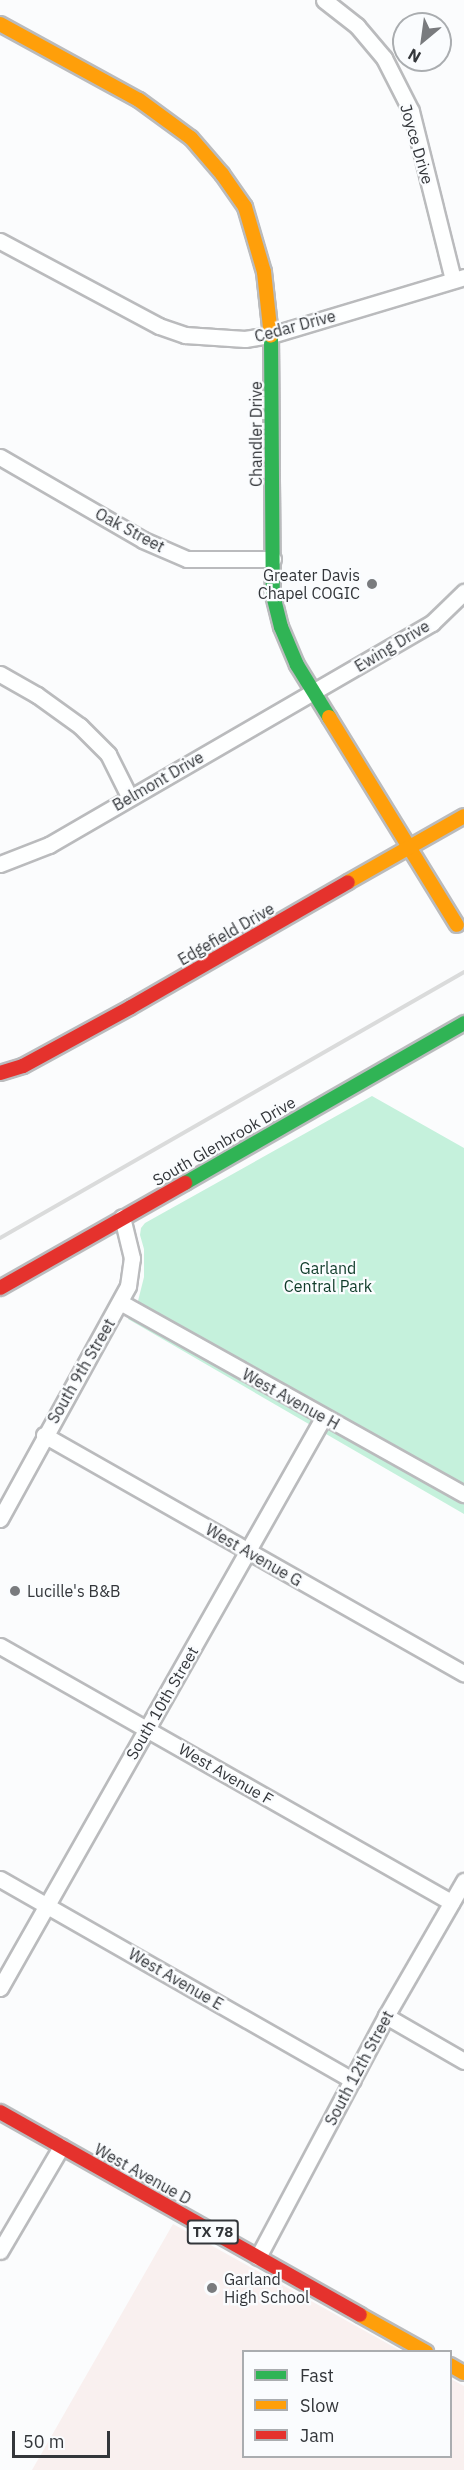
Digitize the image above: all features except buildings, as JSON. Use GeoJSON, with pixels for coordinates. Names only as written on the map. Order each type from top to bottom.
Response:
{"type":"FeatureCollection","features":[{"type":"Feature","properties":{"kind":"street","name":"Joyce Drive"},"geometry":{"type":"LineString","coordinates":[[324,0],[357,26],[384,58],[411,111],[458,278]]}},
{"type":"Feature","properties":{"kind":"street","name":"Chandler Drive"},"geometry":{"type":"LineString","coordinates":[[0,24],[139,100],[191,138],[222,174],[244,207],[264,272],[272,335],[273,595],[281,627],[297,665],[313,693],[457,925]]}},
{"type":"Feature","properties":{"kind":"street","name":"Cedar Drive"},"geometry":{"type":"LineString","coordinates":[[0,241],[159,326],[185,335],[245,339],[272,335],[458,278]]}},
{"type":"Feature","properties":{"kind":"street","name":"Oak Street"},"geometry":{"type":"LineString","coordinates":[[0,457],[143,540],[187,559],[273,558]]}},
{"type":"Feature","properties":{"kind":"street","name":"Ewing Drive"},"geometry":{"type":"LineString","coordinates":[[313,693],[432,623],[464,592]]}},
{"type":"Feature","properties":{"kind":"street"},"geometry":{"type":"LineString","coordinates":[[0,674],[37,695],[80,726],[108,754],[129,796]]}},
{"type":"Feature","properties":{"kind":"street","name":"Belmont Drive"},"geometry":{"type":"LineString","coordinates":[[0,864],[49,845],[129,796],[313,693]]}},
{"type":"Feature","properties":{"kind":"street","name":"Edgefield Drive"},"geometry":{"type":"LineString","coordinates":[[0,1073],[23,1066],[131,1007],[464,816]]}},
{"type":"Feature","properties":{"kind":"street","name":"South Glenbrook Drive"},"geometry":{"type":"LineString","coordinates":[[0,1288],[464,1023]]}},
{"type":"Feature","properties":{"kind":"street","name":"South 9th Street"},"geometry":{"type":"LineString","coordinates":[[0,1519],[44,1435],[120,1302],[131,1276],[132,1258],[122,1217]]}},
{"type":"Feature","properties":{"kind":"street","name":"West Avenue H"},"geometry":{"type":"LineString","coordinates":[[120,1302],[323,1418],[464,1494]]}},
{"type":"Feature","properties":{"kind":"street","name":"South 10th Street"},"geometry":{"type":"LineString","coordinates":[[0,1988],[323,1418]]}},
{"type":"Feature","properties":{"kind":"street","name":"West Avenue G"},"geometry":{"type":"LineString","coordinates":[[44,1435],[464,1674]]}},
{"type":"Feature","properties":{"kind":"street","name":"West Avenue F"},"geometry":{"type":"LineString","coordinates":[[0,1646],[451,1902]]}},
{"type":"Feature","properties":{"kind":"street","name":"West Avenue E"},"geometry":{"type":"LineString","coordinates":[[0,1878],[353,2080]]}},
{"type":"Feature","properties":{"kind":"street","name":"South 12th Street"},"geometry":{"type":"LineString","coordinates":[[258,2257],[386,2016],[464,1881]]}},
{"type":"Feature","properties":{"kind":"street"},"geometry":{"type":"LineString","coordinates":[[386,2016],[464,2061]]}},
{"type":"Feature","properties":{"kind":"street","name":"West Avenue D"},"geometry":{"type":"LineString","coordinates":[[0,2112],[422,2350]]}},
{"type":"Feature","properties":{"kind":"street"},"geometry":{"type":"LineString","coordinates":[[0,2251],[61,2147]]}},
{"type":"Feature","properties":{"kind":"shaded area","name":"Garland High School"},"geometry":{"type":"Polygon","coordinates":[[[173,2224],[399,2350],[242,2350],[242,2458],[452,2458],[452,2380],[464,2386],[464,2470],[32,2470],[173,2224]]]}},
{"type":"Feature","properties":{"kind":"green space","name":"Garland Central Park"},"geometry":{"type":"Polygon","coordinates":[[[372,1096],[464,1148],[464,1514],[128,1319],[138,1301],[144,1277],[144,1249],[140,1235],[145,1223],[372,1096]]]}},
{"type":"Feature","properties":{"kind":"railway"},"geometry":{"type":"LineString","coordinates":[[0,1238],[464,972]]}},
{"type":"Feature","properties":{"kind":"traffic: fast"},"geometry":{"type":"LineString","coordinates":[[271,336],[273,595],[281,627],[297,665],[329,717]]}},
{"type":"Feature","properties":{"kind":"traffic: fast"},"geometry":{"type":"LineString","coordinates":[[185,1183],[464,1023]]}},
{"type":"Feature","properties":{"kind":"traffic: slow"},"geometry":{"type":"LineString","coordinates":[[0,24],[139,100],[191,138],[222,174],[245,207],[264,272],[271,336]]}},
{"type":"Feature","properties":{"kind":"traffic: slow"},"geometry":{"type":"LineString","coordinates":[[329,717],[457,925]]}},
{"type":"Feature","properties":{"kind":"traffic: slow"},"geometry":{"type":"LineString","coordinates":[[348,882],[464,816]]}},
{"type":"Feature","properties":{"kind":"traffic: slow"},"geometry":{"type":"LineString","coordinates":[[360,2315],[422,2350]]}},
{"type":"Feature","properties":{"kind":"traffic: slow"},"geometry":{"type":"LineString","coordinates":[[452,2366],[464,2373]]}},
{"type":"Feature","properties":{"kind":"traffic: jam"},"geometry":{"type":"LineString","coordinates":[[0,1073],[23,1066],[131,1007],[348,882]]}},
{"type":"Feature","properties":{"kind":"traffic: jam"},"geometry":{"type":"LineString","coordinates":[[0,1288],[185,1183]]}},
{"type":"Feature","properties":{"kind":"traffic: jam"},"geometry":{"type":"LineString","coordinates":[[0,2112],[360,2315]]}},
{"type":"Feature","properties":{"kind":"place","name":"Greater Davis Chapel COGIC"},"geometry":{"type":"Point","coordinates":[372,584]}},
{"type":"Feature","properties":{"kind":"place","name":"Lucille's B&B"},"geometry":{"type":"Point","coordinates":[15,1591]}},
{"type":"Feature","properties":{"kind":"place","name":"Garland High School"},"geometry":{"type":"Point","coordinates":[212,2288]}}]}
